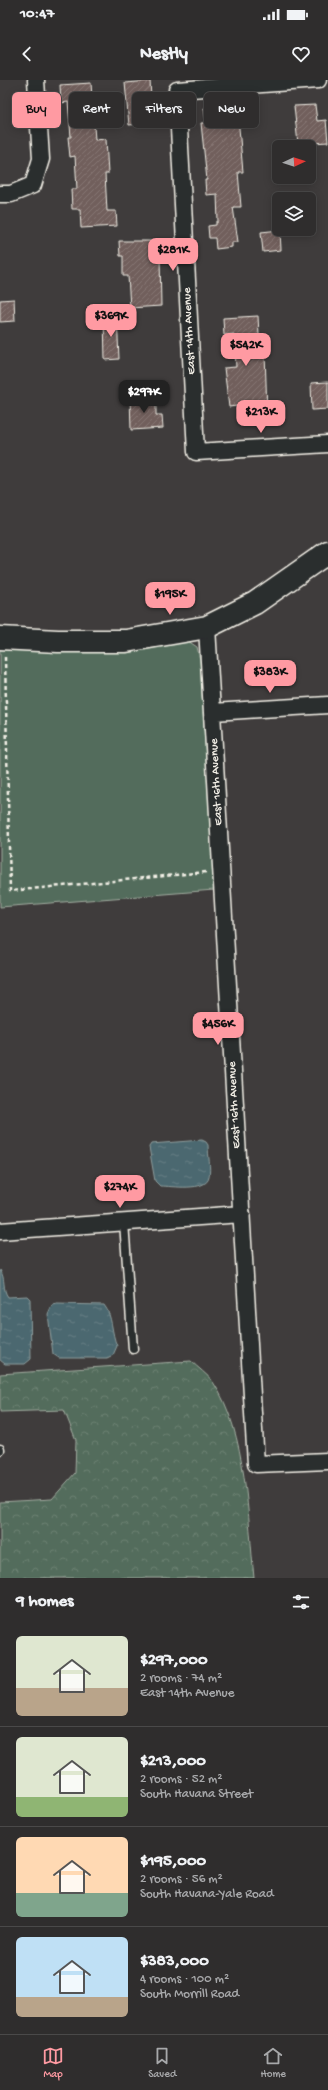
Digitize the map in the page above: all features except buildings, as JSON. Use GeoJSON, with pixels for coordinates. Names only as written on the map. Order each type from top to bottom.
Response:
{"type":"FeatureCollection","features":[{"type":"Feature","properties":{"kind":"street"},"geometry":{"type":"LineString","coordinates":[[0,194],[12,194],[33,185],[41,159],[36,80]]}},
{"type":"Feature","properties":{"kind":"street","name":"East 14th Avenue"},"geometry":{"type":"LineString","coordinates":[[318,80],[178,90],[196,452],[328,444]]}},
{"type":"Feature","properties":{"kind":"street"},"geometry":{"type":"LineString","coordinates":[[0,638],[58,641],[126,641],[207,628],[255,603],[328,552]]}},
{"type":"Feature","properties":{"kind":"street","name":"East 16th Avenue"},"geometry":{"type":"LineString","coordinates":[[207,628],[256,1464],[328,1461]]}},
{"type":"Feature","properties":{"kind":"street"},"geometry":{"type":"LineString","coordinates":[[213,712],[328,705]]}},
{"type":"Feature","properties":{"kind":"street"},"geometry":{"type":"LineString","coordinates":[[0,1231],[242,1214]]}},
{"type":"Feature","properties":{"kind":"lane"},"geometry":{"type":"LineString","coordinates":[[124,1222],[133,1349]]}},
{"type":"Feature","properties":{"kind":"path"},"geometry":{"type":"LineString","coordinates":[[12,657],[5,657],[10,891],[222,870]]}},
{"type":"Feature","properties":{"kind":"green space"},"geometry":{"type":"Polygon","coordinates":[[[185,639],[197,647],[200,660],[214,890],[0,907],[0,650],[75,652],[185,639]]]}},
{"type":"Feature","properties":{"kind":"green space"},"geometry":{"type":"Polygon","coordinates":[[[191,1361],[213,1382],[224,1402],[233,1425],[244,1477],[254,1578],[0,1578],[0,1502],[52,1499],[75,1473],[76,1440],[64,1410],[0,1412],[0,1374],[191,1361]]]}},
{"type":"Feature","properties":{"kind":"water"},"geometry":{"type":"Polygon","coordinates":[[[202,1140],[208,1145],[210,1169],[207,1182],[202,1185],[180,1187],[160,1186],[155,1181],[149,1147],[151,1144],[202,1140]]]}},
{"type":"Feature","properties":{"kind":"water"},"geometry":{"type":"Polygon","coordinates":[[[0,1270],[8,1297],[27,1296],[30,1299],[31,1359],[25,1364],[5,1364],[0,1360],[0,1270]]]}},
{"type":"Feature","properties":{"kind":"water"},"geometry":{"type":"Polygon","coordinates":[[[52,1305],[104,1305],[109,1314],[117,1346],[113,1355],[107,1358],[59,1358],[53,1354],[48,1314],[52,1305]]]}}]}
